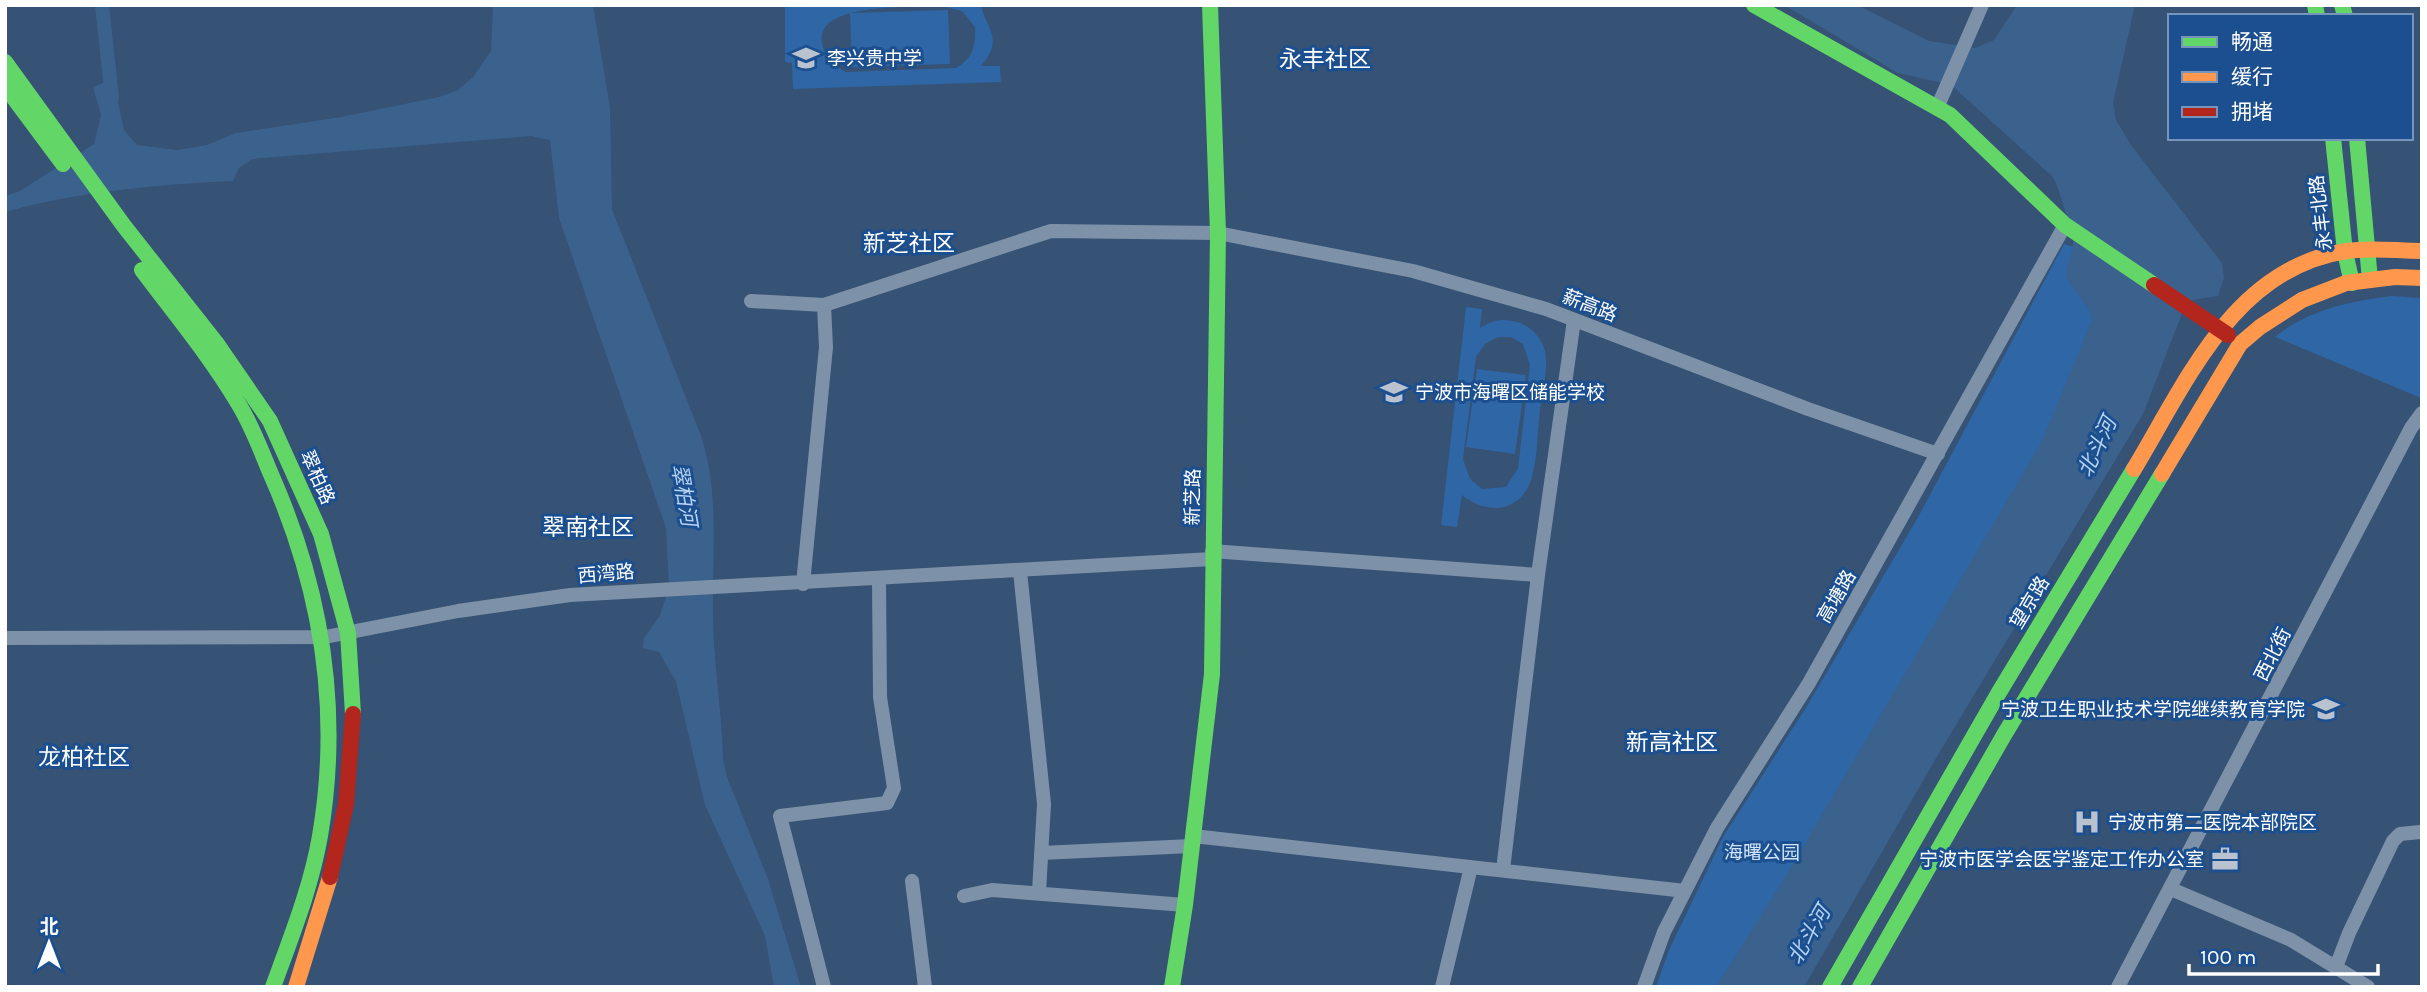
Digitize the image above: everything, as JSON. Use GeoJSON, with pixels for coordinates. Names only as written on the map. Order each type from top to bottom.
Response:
{"type":"FeatureCollection","features":[{"type":"Feature","properties":{"kind":"main road","name":"新芝路"},"geometry":{"type":"LineString","coordinates":[[1172,987],[1185,905],[1212,674],[1218,233],[1210,5]]}},
{"type":"Feature","properties":{"kind":"main road"},"geometry":{"type":"LineString","coordinates":[[1755,5],[1950,115],[2065,225],[2241,344]]}},
{"type":"Feature","properties":{"kind":"main road","name":"翠柏路"},"geometry":{"type":"LineString","coordinates":[[5,62],[57,146]]}},
{"type":"Feature","properties":{"kind":"main road","name":"翠柏路"},"geometry":{"type":"LineString","coordinates":[[5,86],[57,146],[215,368],[251,426],[296,532],[325,637],[330,698],[329,763],[321,824],[296,920],[273,987]]}},
{"type":"Feature","properties":{"kind":"main road","name":"永丰北路"},"geometry":{"type":"LineString","coordinates":[[2333,140],[2345,251],[2352,283]]}},
{"type":"Feature","properties":{"kind":"main road"},"geometry":{"type":"LineString","coordinates":[[2357,140],[2370,280]]}},
{"type":"Feature","properties":{"kind":"main road","name":"翠柏路"},"geometry":{"type":"LineString","coordinates":[[117,227],[217,344],[270,421],[321,534],[348,633],[353,711],[346,804],[328,887],[296,987]]}},
{"type":"Feature","properties":{"kind":"main road","name":"望京路"},"geometry":{"type":"LineString","coordinates":[[1830,987],[1998,694],[2218,329],[2241,303],[2298,268],[2345,251],[2422,251]]}},
{"type":"Feature","properties":{"kind":"main road"},"geometry":{"type":"LineString","coordinates":[[1860,987],[2004,735],[2241,344],[2274,314],[2323,289],[2370,280],[2422,278]]}},
{"type":"Feature","properties":{"kind":"street"},"geometry":{"type":"LineString","coordinates":[[1937,108],[1982,5]]}},
{"type":"Feature","properties":{"kind":"street","name":"高塘路"},"geometry":{"type":"LineString","coordinates":[[1644,987],[1664,932],[1717,828],[1808,683],[2065,225]]}},
{"type":"Feature","properties":{"kind":"street","name":"薪高路"},"geometry":{"type":"LineString","coordinates":[[824,305],[1051,231],[1218,233],[1413,271],[1574,320],[1808,409],[1938,454]]}},
{"type":"Feature","properties":{"kind":"street"},"geometry":{"type":"LineString","coordinates":[[751,302],[824,305],[826,347],[803,584]]}},
{"type":"Feature","properties":{"kind":"street"},"geometry":{"type":"LineString","coordinates":[[1503,870],[1538,575],[1574,320]]}},
{"type":"Feature","properties":{"kind":"street","name":"西北街"},"geometry":{"type":"LineString","coordinates":[[2118,987],[2411,428],[2422,413]]}},
{"type":"Feature","properties":{"kind":"street","name":"西湾路"},"geometry":{"type":"LineString","coordinates":[[5,638],[325,637],[509,603],[663,588],[803,584],[1020,571],[1212,555],[1538,575]]}},
{"type":"Feature","properties":{"kind":"street"},"geometry":{"type":"LineString","coordinates":[[1020,571],[1044,804],[1039,892]]}},
{"type":"Feature","properties":{"kind":"street"},"geometry":{"type":"LineString","coordinates":[[824,987],[780,816],[887,803],[894,788],[880,697],[879,579]]}},
{"type":"Feature","properties":{"kind":"street"},"geometry":{"type":"LineString","coordinates":[[2336,967],[2349,933],[2393,841],[2400,834],[2420,832]]}},
{"type":"Feature","properties":{"kind":"street"},"geometry":{"type":"LineString","coordinates":[[1041,853],[1192,841],[1503,870],[1685,891]]}},
{"type":"Feature","properties":{"kind":"street"},"geometry":{"type":"LineString","coordinates":[[1442,987],[1471,867]]}},
{"type":"Feature","properties":{"kind":"street"},"geometry":{"type":"LineString","coordinates":[[912,881],[925,987]]}},
{"type":"Feature","properties":{"kind":"street"},"geometry":{"type":"LineString","coordinates":[[2171,889],[2291,940],[2359,984]]}},
{"type":"Feature","properties":{"kind":"street"},"geometry":{"type":"LineString","coordinates":[[964,896],[992,890],[1185,905]]}},
{"type":"Feature","properties":{"kind":"green space"},"geometry":{"type":"Polygon","coordinates":[[[785,5],[981,5],[993,41],[992,48],[981,66],[1000,66],[1001,82],[793,89],[792,63],[785,62],[785,5]],[[893,7],[851,13],[834,19],[824,29],[823,48],[830,60],[846,72],[956,68],[970,56],[975,40],[975,27],[962,11],[946,7],[893,7]]]}},
{"type":"Feature","properties":{"kind":"green space"},"geometry":{"type":"Polygon","coordinates":[[[948,10],[950,64],[852,67],[850,13],[948,10]]]}},
{"type":"Feature","properties":{"kind":"green space","name":"海曙公园"},"geometry":{"type":"Polygon","coordinates":[[[2064,244],[2074,247],[2097,320],[2041,448],[1732,987],[1656,987],[1669,950],[1723,837],[1807,706],[1917,519],[2064,244]]]}},
{"type":"Feature","properties":{"kind":"green space"},"geometry":{"type":"Polygon","coordinates":[[[2392,296],[2422,298],[2421,398],[2275,337],[2315,313],[2392,296]]]}},
{"type":"Feature","properties":{"kind":"green space"},"geometry":{"type":"Polygon","coordinates":[[[1466,307],[1482,309],[1480,328],[1499,320],[1518,322],[1535,333],[1545,351],[1546,372],[1535,463],[1526,491],[1511,505],[1491,508],[1481,506],[1462,495],[1457,527],[1441,525],[1466,307]],[[1498,337],[1485,344],[1476,357],[1463,459],[1470,479],[1482,489],[1506,487],[1518,468],[1530,365],[1523,344],[1511,337],[1498,337]]]}},
{"type":"Feature","properties":{"kind":"green space"},"geometry":{"type":"Polygon","coordinates":[[[1477,369],[1526,375],[1515,454],[1466,447],[1477,369]]]}},
{"type":"Feature","properties":{"kind":"water","name":"翠柏河"},"geometry":{"type":"Polygon","coordinates":[[[493,5],[593,5],[610,108],[612,209],[701,436],[711,479],[714,524],[713,631],[723,759],[727,777],[767,876],[801,987],[774,987],[765,936],[705,805],[676,682],[659,652],[643,648],[644,638],[660,615],[669,587],[666,528],[559,218],[550,140],[531,136],[252,159],[239,168],[233,181],[118,190],[5,212],[5,196],[20,191],[94,144],[101,115],[93,87],[113,79],[124,130],[137,145],[177,150],[207,145],[236,133],[341,117],[439,97],[458,90],[474,76],[491,51],[493,5]]]}},
{"type":"Feature","properties":{"kind":"water","name":"北斗河"},"geometry":{"type":"Polygon","coordinates":[[[1784,5],[1857,5],[1929,41],[1975,48],[1994,40],[2017,5],[2135,5],[2113,103],[2116,120],[2131,145],[2222,263],[2224,278],[2218,296],[2192,300],[2185,306],[2143,414],[1935,760],[1804,987],[1716,987],[1784,879],[2042,441],[2092,320],[2089,310],[2066,277],[2073,240],[2053,177],[1951,85],[1898,73],[1784,5]]]}},
{"type":"Feature","properties":{"kind":"waterway"},"geometry":{"type":"LineString","coordinates":[[102,5],[112,98]]}},
{"type":"Feature","properties":{"kind":"traffic: fast"},"geometry":{"type":"LineString","coordinates":[[1172,987],[1185,905],[1212,674],[1218,233],[1210,5]]}},
{"type":"Feature","properties":{"kind":"traffic: fast"},"geometry":{"type":"LineString","coordinates":[[1754,5],[1950,115],[2065,225],[2154,285]]}},
{"type":"Feature","properties":{"kind":"traffic: fast"},"geometry":{"type":"LineString","coordinates":[[2315,5],[2317,14]]}},
{"type":"Feature","properties":{"kind":"traffic: fast"},"geometry":{"type":"LineString","coordinates":[[2342,5],[2344,14]]}},
{"type":"Feature","properties":{"kind":"traffic: fast"},"geometry":{"type":"LineString","coordinates":[[5,62],[124,226],[217,344],[270,421],[321,534],[348,633],[353,714]]}},
{"type":"Feature","properties":{"kind":"traffic: fast"},"geometry":{"type":"LineString","coordinates":[[5,86],[63,164]]}},
{"type":"Feature","properties":{"kind":"traffic: fast"},"geometry":{"type":"LineString","coordinates":[[2333,140],[2345,252],[2352,283]]}},
{"type":"Feature","properties":{"kind":"traffic: fast"},"geometry":{"type":"LineString","coordinates":[[2357,140],[2370,280]]}},
{"type":"Feature","properties":{"kind":"traffic: fast"},"geometry":{"type":"LineString","coordinates":[[142,270],[216,369],[248,421],[290,522],[315,610],[328,699],[326,790],[311,875],[273,987]]}},
{"type":"Feature","properties":{"kind":"traffic: fast"},"geometry":{"type":"LineString","coordinates":[[1830,987],[1998,694],[2134,469]]}},
{"type":"Feature","properties":{"kind":"traffic: fast"},"geometry":{"type":"LineString","coordinates":[[1860,987],[2004,735],[2162,474]]}},
{"type":"Feature","properties":{"kind":"traffic: slow"},"geometry":{"type":"LineString","coordinates":[[2134,469],[2194,366],[2244,304],[2273,280],[2308,261],[2347,251],[2422,251]]}},
{"type":"Feature","properties":{"kind":"traffic: slow"},"geometry":{"type":"LineString","coordinates":[[2162,474],[2240,344],[2260,327],[2302,300],[2346,283],[2395,277],[2422,278]]}},
{"type":"Feature","properties":{"kind":"traffic: slow"},"geometry":{"type":"LineString","coordinates":[[296,987],[330,877]]}},
{"type":"Feature","properties":{"kind":"traffic: jam"},"geometry":{"type":"LineString","coordinates":[[2154,285],[2228,335]]}},
{"type":"Feature","properties":{"kind":"traffic: jam"},"geometry":{"type":"LineString","coordinates":[[330,877],[346,804],[353,714]]}},
{"type":"Feature","properties":{"kind":"place","name":"李兴贵中学"},"geometry":{"type":"Point","coordinates":[806,58]}},
{"type":"Feature","properties":{"kind":"place","name":"宁波市海曙区储能学校"},"geometry":{"type":"Point","coordinates":[1394,392]}},
{"type":"Feature","properties":{"kind":"place","name":"宁波卫生职业技术学院继续教育学院"},"geometry":{"type":"Point","coordinates":[2326,709]}},
{"type":"Feature","properties":{"kind":"place","name":"宁波市第二医院本部院区"},"geometry":{"type":"Point","coordinates":[2087,822]}},
{"type":"Feature","properties":{"kind":"place","name":"宁波市医学会医学鉴定工作办公室"},"geometry":{"type":"Point","coordinates":[2225,859]}},
{"type":"Feature","properties":{"kind":"district","name":"永丰社区"},"geometry":{"type":"Point","coordinates":[1325,59]}},
{"type":"Feature","properties":{"kind":"district","name":"新芝社区"},"geometry":{"type":"Point","coordinates":[909,243]}},
{"type":"Feature","properties":{"kind":"district","name":"翠南社区"},"geometry":{"type":"Point","coordinates":[588,527]}},
{"type":"Feature","properties":{"kind":"district","name":"新高社区"},"geometry":{"type":"Point","coordinates":[1672,742]}},
{"type":"Feature","properties":{"kind":"district","name":"龙柏社区"},"geometry":{"type":"Point","coordinates":[84,757]}}]}
